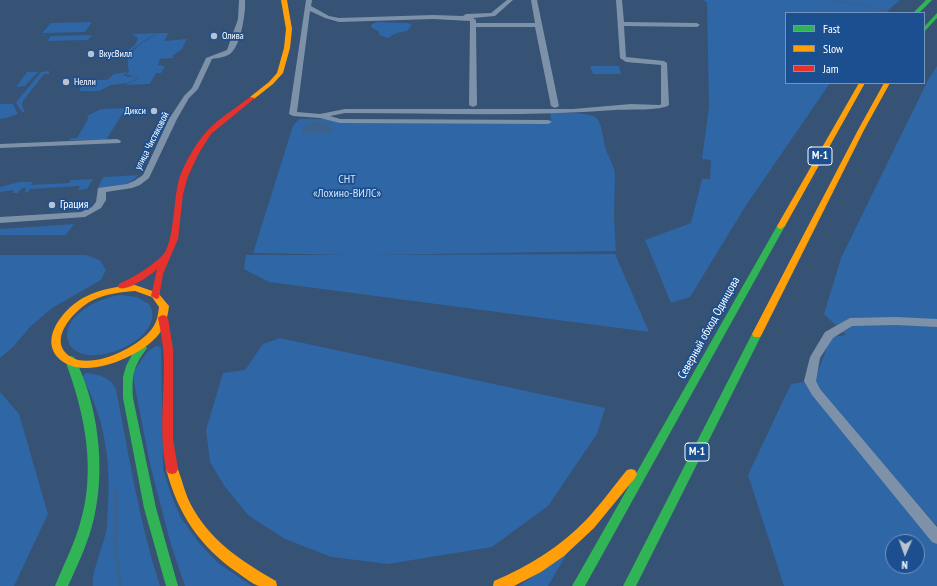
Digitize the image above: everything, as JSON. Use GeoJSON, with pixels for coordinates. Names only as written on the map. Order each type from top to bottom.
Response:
{"type":"FeatureCollection","features":[{"type":"Feature","properties":{"kind":"main road"},"geometry":{"type":"LineString","coordinates":[[156,296],[159,274],[174,239],[184,176],[195,153],[209,133],[271,83],[280,73],[288,48],[289,29],[284,0]]}},
{"type":"Feature","properties":{"kind":"main road"},"geometry":{"type":"LineString","coordinates":[[917,12],[929,0]]}},
{"type":"Feature","properties":{"kind":"main road"},"geometry":{"type":"LineString","coordinates":[[925,29],[937,15]]}},
{"type":"Feature","properties":{"kind":"main road","name":"Северный обход Одинцова"},"geometry":{"type":"LineString","coordinates":[[578,586],[861,84]]}},
{"type":"Feature","properties":{"kind":"main road","name":"М-1"},"geometry":{"type":"LineString","coordinates":[[630,585],[861,130],[886,84]]}},
{"type":"Feature","properties":{"kind":"main road"},"geometry":{"type":"LineString","coordinates":[[117,289],[145,275],[168,253]]}},
{"type":"Feature","properties":{"kind":"main road"},"geometry":{"type":"LineString","coordinates":[[146,342],[122,357],[103,362],[85,363],[70,360],[60,352],[57,348],[56,336],[60,323],[70,311],[84,301],[100,293],[117,289],[139,289],[156,296],[163,308],[163,318],[168,349],[167,431],[169,460],[175,482],[187,510],[210,542],[241,567],[271,586]]}},
{"type":"Feature","properties":{"kind":"main road"},"geometry":{"type":"LineString","coordinates":[[163,318],[155,333],[146,342],[129,366],[127,385],[141,468],[163,558],[172,586]]}},
{"type":"Feature","properties":{"kind":"main road"},"geometry":{"type":"LineString","coordinates":[[61,586],[88,517],[94,490],[94,437],[90,416],[70,360]]}},
{"type":"Feature","properties":{"kind":"main road"},"geometry":{"type":"LineString","coordinates":[[499,586],[510,582],[552,557],[589,524],[664,433]]}},
{"type":"Feature","properties":{"kind":"street","name":"улица Чистяковой"},"geometry":{"type":"LineString","coordinates":[[0,220],[82,214],[94,210],[101,203],[103,196],[101,190],[129,186],[143,180],[149,172],[173,119],[186,97],[194,89],[209,58],[222,55],[230,51],[242,15],[242,0]]}},
{"type":"Feature","properties":{"kind":"street"},"geometry":{"type":"LineString","coordinates":[[308,3],[329,14],[341,18],[357,18],[436,14],[490,16],[495,14],[510,0]]}},
{"type":"Feature","properties":{"kind":"street"},"geometry":{"type":"LineString","coordinates":[[534,0],[555,106]]}},
{"type":"Feature","properties":{"kind":"street"},"geometry":{"type":"LineString","coordinates":[[320,116],[345,111],[573,111],[631,106],[661,107],[665,105],[664,62],[626,60],[623,58],[619,0]]}},
{"type":"Feature","properties":{"kind":"street"},"geometry":{"type":"LineString","coordinates":[[308,3],[327,17],[339,20],[433,17],[470,18],[472,20],[473,105]]}},
{"type":"Feature","properties":{"kind":"street"},"geometry":{"type":"LineString","coordinates":[[308,3],[293,114],[320,116],[340,121],[548,122]]}},
{"type":"Feature","properties":{"kind":"street"},"geometry":{"type":"LineString","coordinates":[[620,24],[697,25]]}},
{"type":"Feature","properties":{"kind":"street"},"geometry":{"type":"LineString","coordinates":[[472,25],[538,25]]}},
{"type":"Feature","properties":{"kind":"street"},"geometry":{"type":"LineString","coordinates":[[0,146],[117,141]]}},
{"type":"Feature","properties":{"kind":"street"},"geometry":{"type":"LineString","coordinates":[[937,323],[896,321],[850,322],[829,335],[815,357],[810,381],[816,392],[937,537]]}},
{"type":"Feature","properties":{"kind":"green space"},"geometry":{"type":"Polygon","coordinates":[[[703,0],[900,0],[886,12],[785,12],[785,84],[829,84],[745,207],[690,297],[671,303],[645,240],[691,223],[702,179],[710,179],[711,160],[702,159],[709,107],[707,3],[703,0]]]}},
{"type":"Feature","properties":{"kind":"green space"},"geometry":{"type":"Polygon","coordinates":[[[92,22],[85,32],[42,33],[51,23],[92,22]]]}},
{"type":"Feature","properties":{"kind":"green space"},"geometry":{"type":"Polygon","coordinates":[[[377,22],[408,23],[412,25],[407,31],[397,33],[388,38],[379,35],[379,32],[371,27],[372,24],[377,22]]]}},
{"type":"Feature","properties":{"kind":"green space"},"geometry":{"type":"Polygon","coordinates":[[[158,33],[145,40],[127,56],[119,57],[137,42],[138,38],[132,34],[158,33]]]}},
{"type":"Feature","properties":{"kind":"green space"},"geometry":{"type":"Polygon","coordinates":[[[159,33],[169,33],[164,41],[187,39],[182,49],[172,56],[174,58],[157,59],[160,59],[158,65],[165,66],[161,73],[156,73],[150,84],[125,85],[136,80],[138,75],[135,80],[128,83],[111,85],[99,91],[79,91],[86,80],[107,80],[114,74],[127,72],[124,75],[128,77],[135,76],[126,75],[129,71],[129,58],[136,48],[159,33]]]}},
{"type":"Feature","properties":{"kind":"green space"},"geometry":{"type":"Polygon","coordinates":[[[92,35],[88,40],[47,41],[51,36],[92,35]]]}},
{"type":"Feature","properties":{"kind":"green space"},"geometry":{"type":"Polygon","coordinates":[[[590,66],[619,66],[621,74],[593,74],[590,66]]]}},
{"type":"Feature","properties":{"kind":"green space"},"geometry":{"type":"Polygon","coordinates":[[[937,66],[937,526],[815,386],[937,543],[937,586],[784,586],[748,475],[791,384],[810,381],[813,384],[831,337],[846,335],[824,314],[841,258],[928,80],[937,66]]]}},
{"type":"Feature","properties":{"kind":"green space"},"geometry":{"type":"Polygon","coordinates":[[[49,71],[49,74],[44,74],[23,101],[22,106],[25,112],[22,112],[16,103],[17,101],[41,72],[49,71]]]}},
{"type":"Feature","properties":{"kind":"green space"},"geometry":{"type":"Polygon","coordinates":[[[27,72],[38,72],[25,86],[16,87],[27,72]]]}},
{"type":"Feature","properties":{"kind":"green space"},"geometry":{"type":"Polygon","coordinates":[[[0,104],[13,104],[18,114],[0,119],[0,104]]]}},
{"type":"Feature","properties":{"kind":"green space"},"geometry":{"type":"Polygon","coordinates":[[[126,108],[106,140],[69,140],[71,138],[77,138],[88,119],[87,116],[101,109],[126,108]]]}},
{"type":"Feature","properties":{"kind":"green space","name":"СНТ «Лохино-ВИЛС»"},"geometry":{"type":"Polygon","coordinates":[[[550,113],[576,113],[590,115],[595,117],[600,123],[606,150],[613,165],[615,174],[614,217],[616,251],[370,255],[615,254],[649,332],[269,282],[244,269],[246,255],[350,255],[253,253],[293,126],[299,119],[551,120],[550,113]]]}},
{"type":"Feature","properties":{"kind":"green space"},"geometry":{"type":"Polygon","coordinates":[[[138,175],[130,182],[125,184],[98,188],[103,177],[138,175]]]}},
{"type":"Feature","properties":{"kind":"green space"},"geometry":{"type":"Polygon","coordinates":[[[93,179],[87,189],[78,190],[80,186],[30,189],[28,192],[25,192],[26,187],[21,189],[18,193],[13,193],[14,190],[0,192],[0,187],[19,182],[33,182],[31,185],[69,183],[71,180],[93,179]]]}},
{"type":"Feature","properties":{"kind":"green space"},"geometry":{"type":"Polygon","coordinates":[[[74,224],[66,235],[0,235],[0,229],[74,224]]]}},
{"type":"Feature","properties":{"kind":"green space"},"geometry":{"type":"Polygon","coordinates":[[[0,255],[86,255],[100,260],[106,270],[101,280],[52,308],[30,327],[13,347],[0,358],[0,255]]]}},
{"type":"Feature","properties":{"kind":"green space"},"geometry":{"type":"Polygon","coordinates":[[[120,295],[137,297],[149,304],[152,317],[147,329],[136,340],[121,349],[105,354],[89,355],[76,351],[68,341],[67,335],[69,326],[74,318],[84,309],[95,303],[120,295]]]}},
{"type":"Feature","properties":{"kind":"green space"},"geometry":{"type":"Polygon","coordinates":[[[280,338],[605,408],[597,434],[548,506],[492,547],[388,564],[332,557],[285,539],[248,515],[225,487],[210,462],[206,430],[223,373],[245,370],[263,344],[280,338]]]}},
{"type":"Feature","properties":{"kind":"green space"},"geometry":{"type":"Polygon","coordinates":[[[156,346],[161,347],[163,469],[172,497],[181,518],[200,544],[218,563],[252,586],[185,586],[171,545],[150,464],[134,382],[134,371],[147,352],[156,346]]]}},
{"type":"Feature","properties":{"kind":"green space"},"geometry":{"type":"Polygon","coordinates":[[[86,373],[104,377],[110,381],[116,389],[140,513],[160,586],[93,586],[95,567],[107,529],[109,488],[107,455],[101,423],[90,392],[82,377],[86,373]]]}},
{"type":"Feature","properties":{"kind":"green space"},"geometry":{"type":"Polygon","coordinates":[[[0,392],[19,414],[48,514],[14,586],[0,586],[0,392]]]}},
{"type":"Feature","properties":{"kind":"green space"},"geometry":{"type":"Polygon","coordinates":[[[568,552],[548,586],[519,586],[568,552]]]}},
{"type":"Feature","properties":{"kind":"shaded area"},"geometry":{"type":"Polygon","coordinates":[[[307,123],[332,123],[333,128],[330,134],[302,134],[302,131],[307,123]]]}},
{"type":"Feature","properties":{"kind":"waterway"},"geometry":{"type":"LineString","coordinates":[[829,0],[864,5],[888,12]]}},
{"type":"Feature","properties":{"kind":"waterway"},"geometry":{"type":"LineString","coordinates":[[116,491],[115,546],[121,586]]}},
{"type":"Feature","properties":{"kind":"traffic: fast"},"geometry":{"type":"LineString","coordinates":[[917,12],[929,0]]}},
{"type":"Feature","properties":{"kind":"traffic: fast"},"geometry":{"type":"LineString","coordinates":[[925,29],[937,15]]}},
{"type":"Feature","properties":{"kind":"traffic: fast"},"geometry":{"type":"LineString","coordinates":[[578,586],[781,226]]}},
{"type":"Feature","properties":{"kind":"traffic: fast"},"geometry":{"type":"LineString","coordinates":[[629,586],[757,334]]}},
{"type":"Feature","properties":{"kind":"traffic: fast"},"geometry":{"type":"LineString","coordinates":[[142,348],[137,354],[129,372],[127,384],[128,398],[150,508],[172,586]]}},
{"type":"Feature","properties":{"kind":"traffic: fast"},"geometry":{"type":"LineString","coordinates":[[61,586],[86,527],[92,498],[94,478],[94,458],[89,418],[70,360]]}},
{"type":"Feature","properties":{"kind":"traffic: slow"},"geometry":{"type":"LineString","coordinates":[[252,98],[271,83],[280,73],[287,48],[289,29],[284,0]]}},
{"type":"Feature","properties":{"kind":"traffic: slow"},"geometry":{"type":"LineString","coordinates":[[781,226],[861,84]]}},
{"type":"Feature","properties":{"kind":"traffic: slow"},"geometry":{"type":"LineString","coordinates":[[757,334],[861,130],[886,84]]}},
{"type":"Feature","properties":{"kind":"traffic: slow"},"geometry":{"type":"LineString","coordinates":[[135,288],[155,295],[164,306],[159,326],[147,340],[123,355],[94,363],[81,364],[69,360],[58,351],[56,340],[63,321],[79,304],[100,294],[135,288]]}},
{"type":"Feature","properties":{"kind":"traffic: slow"},"geometry":{"type":"LineString","coordinates":[[172,469],[182,498],[192,518],[204,535],[232,561],[271,586]]}},
{"type":"Feature","properties":{"kind":"traffic: slow"},"geometry":{"type":"LineString","coordinates":[[499,586],[548,560],[570,543],[595,518],[631,474]]}},
{"type":"Feature","properties":{"kind":"traffic: jam"},"geometry":{"type":"LineString","coordinates":[[156,296],[159,274],[174,239],[179,194],[184,176],[195,153],[209,133],[252,98]]}},
{"type":"Feature","properties":{"kind":"traffic: jam"},"geometry":{"type":"LineString","coordinates":[[122,286],[145,275],[164,258]]}},
{"type":"Feature","properties":{"kind":"traffic: jam"},"geometry":{"type":"LineString","coordinates":[[163,318],[167,337],[169,364],[167,439],[172,469]]}},
{"type":"Feature","properties":{"kind":"place","name":"Олива"},"geometry":{"type":"Point","coordinates":[214,36]}},
{"type":"Feature","properties":{"kind":"place","name":"ВкусВилл"},"geometry":{"type":"Point","coordinates":[91,54]}},
{"type":"Feature","properties":{"kind":"place","name":"Нелли"},"geometry":{"type":"Point","coordinates":[66,82]}},
{"type":"Feature","properties":{"kind":"place","name":"Дикси"},"geometry":{"type":"Point","coordinates":[154,111]}},
{"type":"Feature","properties":{"kind":"place","name":"Грация"},"geometry":{"type":"Point","coordinates":[52,205]}}]}
